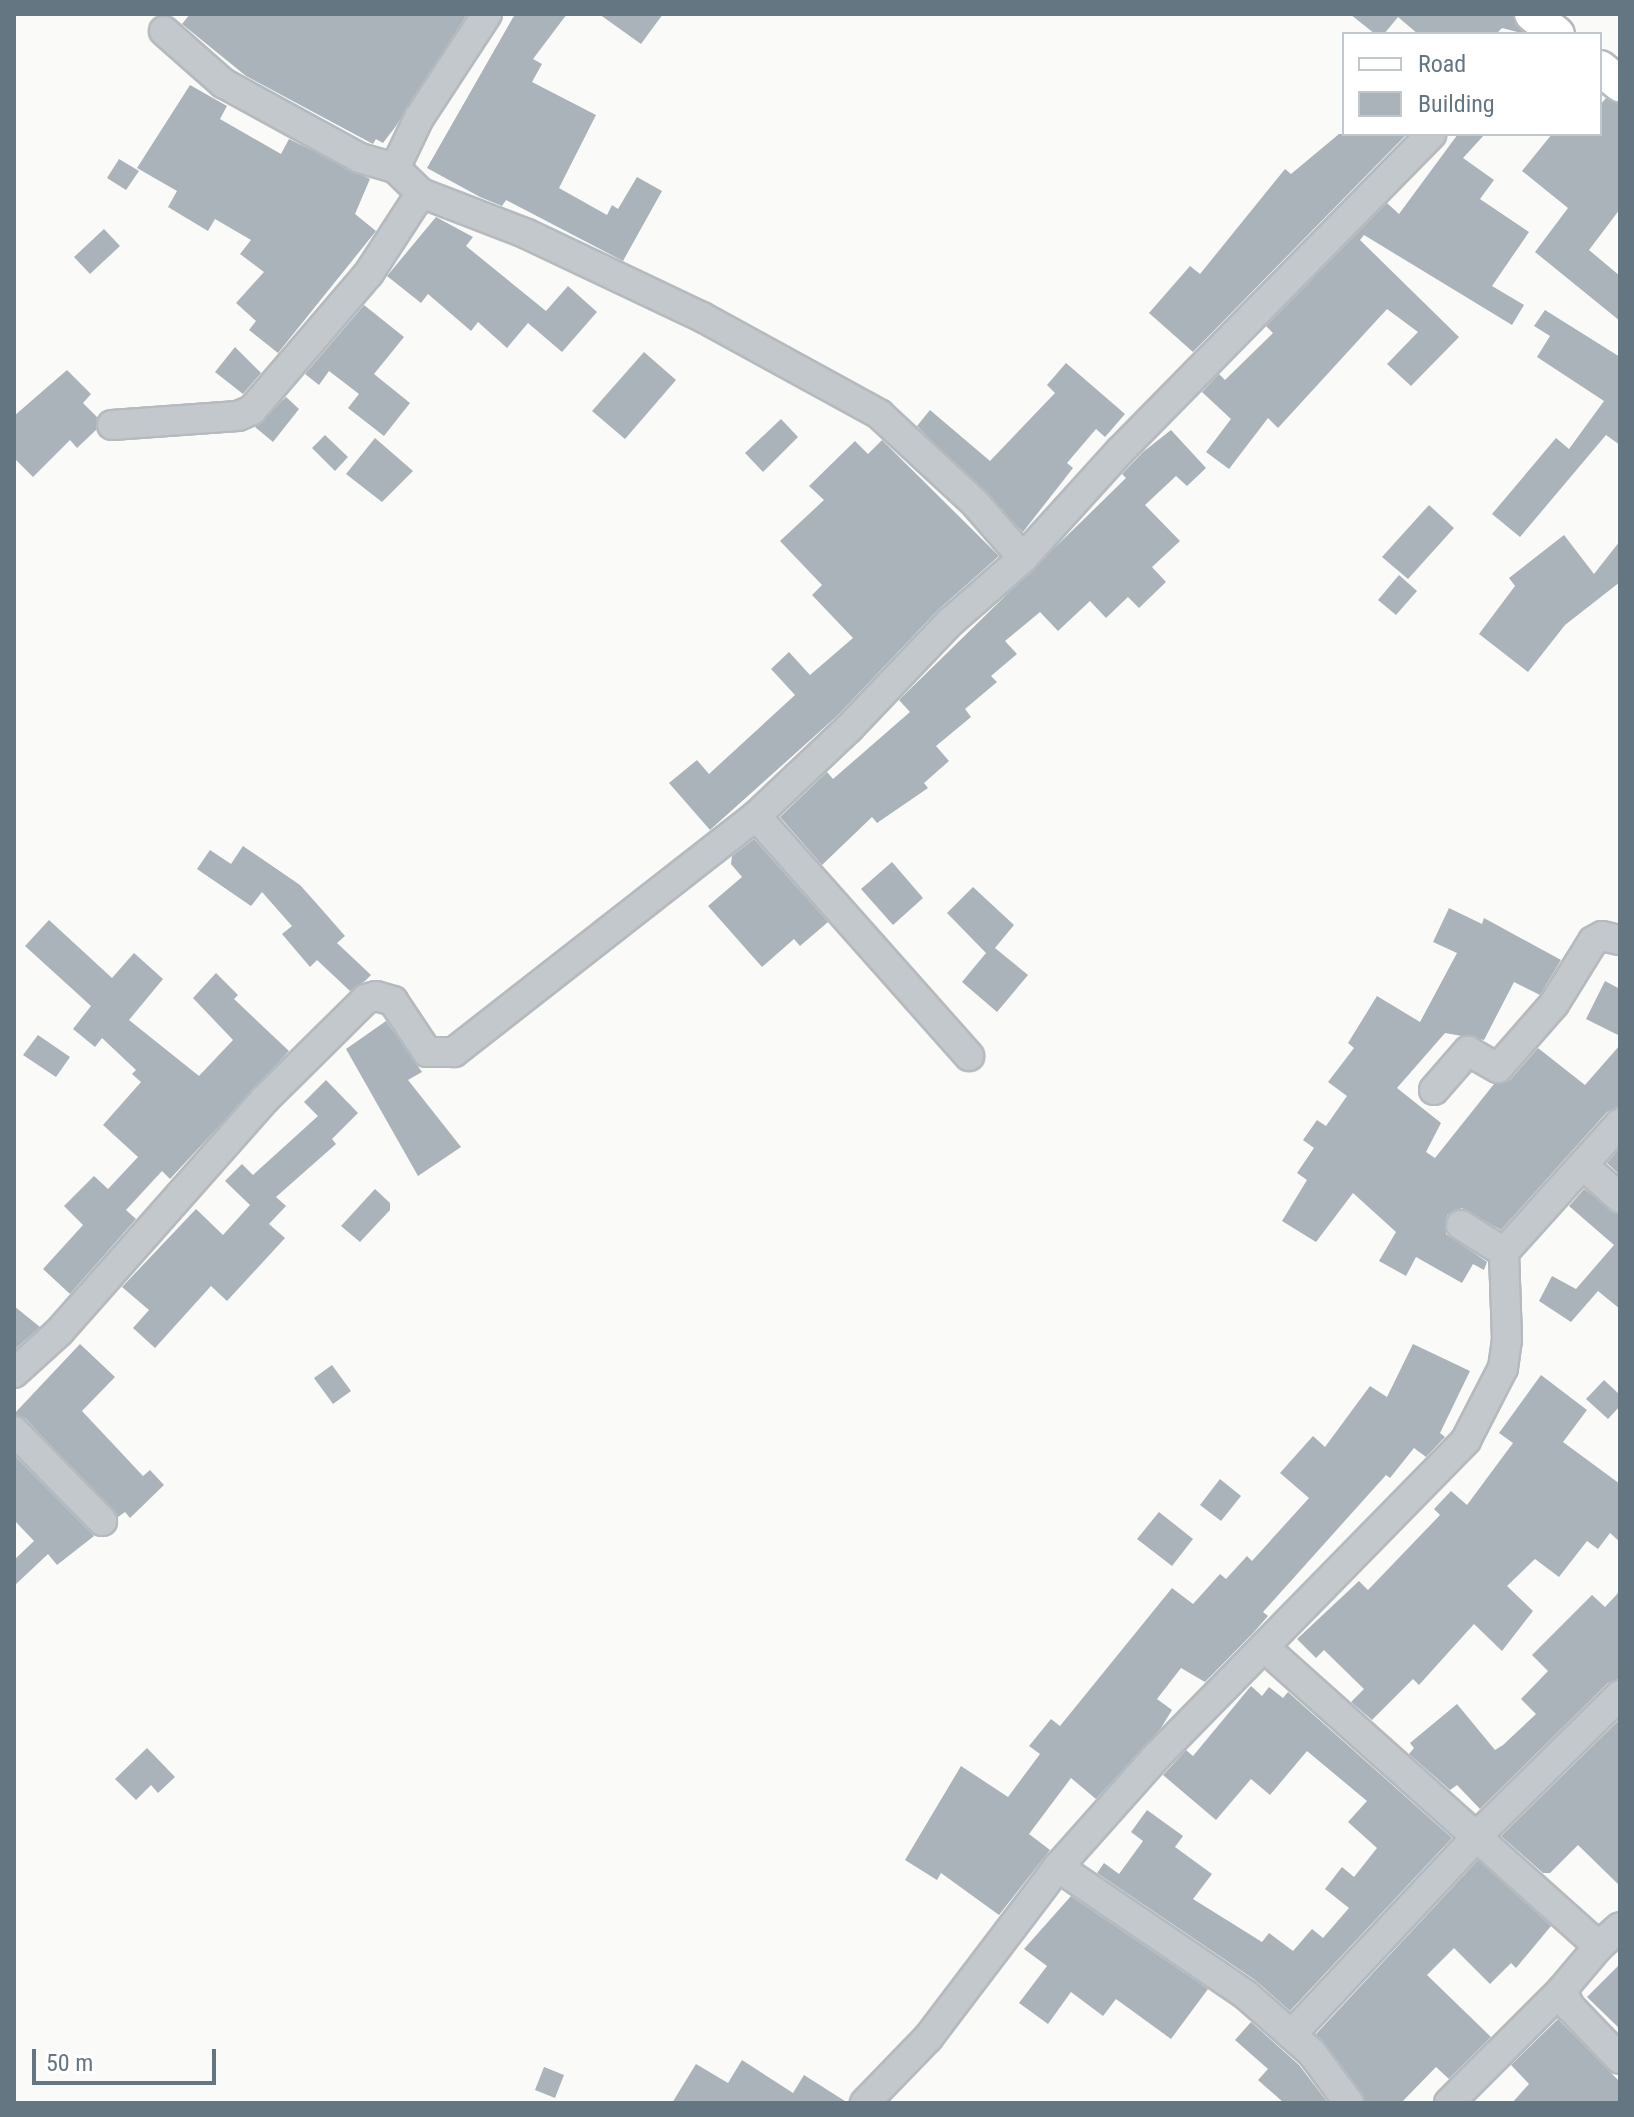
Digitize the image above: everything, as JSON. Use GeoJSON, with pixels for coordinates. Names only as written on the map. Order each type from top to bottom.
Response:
{"type":"FeatureCollection","features":[{"type":"Feature","properties":{"kind":"main road"},"geometry":{"type":"LineString","coordinates":[[1602,70],[1620,84]]}},
{"type":"Feature","properties":{"kind":"street"},"geometry":{"type":"LineString","coordinates":[[395,168],[419,118],[487,14]]}},
{"type":"Feature","properties":{"kind":"street"},"geometry":{"type":"LineString","coordinates":[[164,31],[223,83],[360,158],[395,168],[421,193],[527,234],[702,317],[879,414],[975,503],[1023,558]]}},
{"type":"Feature","properties":{"kind":"street"},"geometry":{"type":"LineString","coordinates":[[14,1373],[59,1332],[265,1099],[366,999],[376,996],[393,1001],[427,1052],[454,1052],[756,816],[849,728],[950,622],[1023,558],[1120,451],[1429,136]]}},
{"type":"Feature","properties":{"kind":"street"},"geometry":{"type":"LineString","coordinates":[[112,425],[238,416],[252,410],[369,273],[421,193]]}},
{"type":"Feature","properties":{"kind":"street"},"geometry":{"type":"LineString","coordinates":[[756,816],[969,1056]]}},
{"type":"Feature","properties":{"kind":"street"},"geometry":{"type":"LineString","coordinates":[[1434,1090],[1468,1051],[1498,1068],[1554,1004],[1593,941],[1602,936],[1620,940]]}},
{"type":"Feature","properties":{"kind":"street"},"geometry":{"type":"LineString","coordinates":[[865,2103],[928,2038],[1058,1867],[1156,1757],[1466,1440],[1503,1368],[1507,1339],[1504,1252],[1620,1123]]}},
{"type":"Feature","properties":{"kind":"street"},"geometry":{"type":"LineString","coordinates":[[1583,1165],[1620,1198]]}},
{"type":"Feature","properties":{"kind":"street"},"geometry":{"type":"LineString","coordinates":[[1461,1225],[1504,1252]]}},
{"type":"Feature","properties":{"kind":"street"},"geometry":{"type":"LineString","coordinates":[[14,1431],[102,1521]]}},
{"type":"Feature","properties":{"kind":"street"},"geometry":{"type":"LineString","coordinates":[[1264,1647],[1599,1946]]}},
{"type":"Feature","properties":{"kind":"street"},"geometry":{"type":"LineString","coordinates":[[1293,2033],[1478,1835],[1620,1695]]}},
{"type":"Feature","properties":{"kind":"street"},"geometry":{"type":"LineString","coordinates":[[1058,1867],[1245,1994],[1293,2033],[1349,2103]]}},
{"type":"Feature","properties":{"kind":"street"},"geometry":{"type":"LineString","coordinates":[[1449,2103],[1620,1927]]}},
{"type":"Feature","properties":{"kind":"street"},"geometry":{"type":"LineString","coordinates":[[1562,1990],[1570,2007],[1620,2059]]}},
{"type":"Feature","properties":{"kind":"building"},"geometry":{"type":"Polygon","coordinates":[[[190,14],[467,14],[396,126],[383,143],[376,139],[373,144],[246,76],[182,24],[190,14]]]}},
{"type":"Feature","properties":{"kind":"building"},"geometry":{"type":"Polygon","coordinates":[[[515,14],[567,14],[533,59],[542,64],[532,82],[596,115],[559,188],[607,215],[612,205],[618,209],[637,177],[662,191],[623,261],[506,200],[502,206],[427,168],[515,14]]]}},
{"type":"Feature","properties":{"kind":"building"},"geometry":{"type":"Polygon","coordinates":[[[599,14],[663,14],[641,44],[599,14]]]}},
{"type":"Feature","properties":{"kind":"building"},"geometry":{"type":"Polygon","coordinates":[[[1350,14],[1512,14],[1524,32],[1502,28],[1498,32],[1416,32],[1398,17],[1386,32],[1372,32],[1350,14]]]}},
{"type":"Feature","properties":{"kind":"building"},"geometry":{"type":"Polygon","coordinates":[[[190,85],[227,106],[220,119],[281,154],[289,139],[370,179],[355,214],[376,231],[278,353],[249,330],[256,321],[236,303],[264,272],[240,254],[251,240],[215,219],[208,231],[168,207],[177,191],[137,168],[190,85]]]}},
{"type":"Feature","properties":{"kind":"building"},"geometry":{"type":"Polygon","coordinates":[[[1606,98],[1620,104],[1620,209],[1589,250],[1620,276],[1620,321],[1535,252],[1568,208],[1522,171],[1550,136],[1602,136],[1602,103],[1606,98]]]}},
{"type":"Feature","properties":{"kind":"building"},"geometry":{"type":"Polygon","coordinates":[[[1339,134],[1405,136],[1193,352],[1149,313],[1190,266],[1200,274],[1285,169],[1291,174],[1339,134]]]}},
{"type":"Feature","properties":{"kind":"building"},"geometry":{"type":"Polygon","coordinates":[[[1457,136],[1483,136],[1463,158],[1494,180],[1480,199],[1529,232],[1492,286],[1524,305],[1512,325],[1364,235],[1360,240],[1459,337],[1411,386],[1387,364],[1418,332],[1387,309],[1278,428],[1268,418],[1229,469],[1206,452],[1231,419],[1202,392],[1219,374],[1225,380],[1273,333],[1266,326],[1387,203],[1399,214],[1457,136]]]}},
{"type":"Feature","properties":{"kind":"building"},"geometry":{"type":"Polygon","coordinates":[[[119,159],[139,171],[126,190],[107,178],[119,159]]]}},
{"type":"Feature","properties":{"kind":"building"},"geometry":{"type":"Polygon","coordinates":[[[436,217],[473,237],[466,246],[546,311],[568,286],[597,312],[562,352],[528,323],[507,348],[478,322],[471,331],[428,294],[421,303],[387,276],[436,217]]]}},
{"type":"Feature","properties":{"kind":"building"},"geometry":{"type":"Polygon","coordinates":[[[104,229],[120,246],[90,274],[74,257],[104,229]]]}},
{"type":"Feature","properties":{"kind":"building"},"geometry":{"type":"Polygon","coordinates":[[[364,305],[404,337],[374,374],[410,403],[384,436],[348,408],[359,394],[329,371],[319,385],[305,374],[364,305]]]}},
{"type":"Feature","properties":{"kind":"building"},"geometry":{"type":"Polygon","coordinates":[[[1545,310],[1620,357],[1620,445],[1606,435],[1520,537],[1492,514],[1556,438],[1569,449],[1604,401],[1537,357],[1550,336],[1534,326],[1545,310]]]}},
{"type":"Feature","properties":{"kind":"building"},"geometry":{"type":"Polygon","coordinates":[[[235,347],[261,373],[243,394],[215,372],[235,347]]]}},
{"type":"Feature","properties":{"kind":"building"},"geometry":{"type":"Polygon","coordinates":[[[644,352],[676,380],[625,439],[592,411],[644,352]]]}},
{"type":"Feature","properties":{"kind":"building"},"geometry":{"type":"Polygon","coordinates":[[[1066,363],[1125,414],[1105,437],[1096,429],[1067,463],[1073,468],[1023,532],[917,426],[930,410],[990,461],[1055,393],[1047,385],[1066,363]]]}},
{"type":"Feature","properties":{"kind":"building"},"geometry":{"type":"Polygon","coordinates":[[[67,370],[91,394],[83,403],[97,417],[96,430],[77,448],[70,440],[33,477],[14,458],[14,416],[67,370]]]}},
{"type":"Feature","properties":{"kind":"building"},"geometry":{"type":"Polygon","coordinates":[[[286,397],[299,409],[273,442],[255,427],[286,397]]]}},
{"type":"Feature","properties":{"kind":"building"},"geometry":{"type":"Polygon","coordinates":[[[781,419],[798,437],[763,472],[745,453],[781,419]]]}},
{"type":"Feature","properties":{"kind":"building"},"geometry":{"type":"Polygon","coordinates":[[[1171,430],[1206,468],[1187,486],[1176,476],[1145,505],[1180,541],[1152,567],[1166,582],[1139,608],[1128,597],[1106,618],[1090,601],[1058,631],[1040,612],[1005,641],[1017,654],[991,676],[997,682],[965,709],[971,717],[936,746],[949,761],[924,783],[928,788],[877,823],[872,817],[822,865],[780,817],[827,772],[833,779],[910,712],[899,700],[1126,478],[1122,474],[1143,452],[1171,430]]]}},
{"type":"Feature","properties":{"kind":"building"},"geometry":{"type":"Polygon","coordinates":[[[325,435],[348,457],[335,471],[312,448],[325,435]]]}},
{"type":"Feature","properties":{"kind":"building"},"geometry":{"type":"Polygon","coordinates":[[[375,438],[413,471],[382,502],[346,474],[375,438]]]}},
{"type":"Feature","properties":{"kind":"building"},"geometry":{"type":"Polygon","coordinates":[[[882,440],[999,556],[938,610],[837,716],[710,830],[669,783],[697,760],[709,774],[795,695],[771,669],[789,652],[810,675],[853,638],[812,595],[822,585],[780,541],[824,500],[809,486],[855,441],[868,454],[882,440]]]}},
{"type":"Feature","properties":{"kind":"building"},"geometry":{"type":"Polygon","coordinates":[[[1429,505],[1454,528],[1408,579],[1382,557],[1429,505]]]}},
{"type":"Feature","properties":{"kind":"building"},"geometry":{"type":"Polygon","coordinates":[[[1564,535],[1594,574],[1620,541],[1620,582],[1565,625],[1528,672],[1479,634],[1515,586],[1509,578],[1564,535]]]}},
{"type":"Feature","properties":{"kind":"building"},"geometry":{"type":"Polygon","coordinates":[[[1399,575],[1417,591],[1396,615],[1378,600],[1399,575]]]}},
{"type":"Feature","properties":{"kind":"building"},"geometry":{"type":"Polygon","coordinates":[[[754,839],[828,922],[800,946],[794,939],[762,967],[708,906],[742,877],[731,864],[732,856],[754,839]]]}},
{"type":"Feature","properties":{"kind":"building"},"geometry":{"type":"Polygon","coordinates":[[[243,846],[300,885],[345,936],[337,943],[371,975],[365,981],[350,991],[317,960],[310,967],[282,934],[292,926],[262,892],[251,906],[197,869],[210,850],[231,864],[243,846]]]}},
{"type":"Feature","properties":{"kind":"building"},"geometry":{"type":"Polygon","coordinates":[[[892,862],[923,898],[893,925],[861,889],[892,862]]]}},
{"type":"Feature","properties":{"kind":"building"},"geometry":{"type":"Polygon","coordinates":[[[973,887],[1014,925],[995,948],[1028,975],[997,1012],[962,982],[986,953],[947,913],[973,887]]]}},
{"type":"Feature","properties":{"kind":"building"},"geometry":{"type":"Polygon","coordinates":[[[1449,908],[1482,924],[1484,918],[1561,960],[1540,995],[1514,982],[1484,1040],[1445,1033],[1397,1088],[1441,1123],[1426,1152],[1435,1158],[1494,1084],[1510,1080],[1538,1048],[1585,1085],[1620,1045],[1620,1106],[1607,1112],[1501,1230],[1462,1208],[1447,1215],[1446,1234],[1487,1262],[1484,1270],[1473,1264],[1462,1283],[1416,1257],[1406,1276],[1379,1261],[1396,1232],[1353,1193],[1316,1242],[1282,1221],[1307,1180],[1297,1173],[1314,1148],[1303,1140],[1317,1120],[1326,1126],[1347,1096],[1328,1082],[1354,1048],[1348,1043],[1377,996],[1420,1022],[1457,953],[1433,942],[1449,908]]]}},
{"type":"Feature","properties":{"kind":"building"},"geometry":{"type":"Polygon","coordinates":[[[49,920],[112,978],[134,953],[163,979],[129,1020],[199,1076],[233,1040],[193,998],[216,973],[238,995],[234,999],[289,1051],[170,1179],[162,1171],[126,1210],[136,1219],[70,1294],[43,1269],[83,1225],[64,1206],[94,1176],[108,1189],[138,1157],[103,1125],[141,1082],[132,1074],[136,1070],[102,1038],[95,1047],[73,1029],[91,1006],[25,946],[49,920]]]}},
{"type":"Feature","properties":{"kind":"building"},"geometry":{"type":"Polygon","coordinates":[[[1605,981],[1620,989],[1620,1036],[1586,1019],[1605,981]]]}},
{"type":"Feature","properties":{"kind":"building"},"geometry":{"type":"Polygon","coordinates":[[[386,1021],[422,1072],[408,1080],[461,1147],[418,1176],[346,1049],[386,1021]]]}},
{"type":"Feature","properties":{"kind":"building"},"geometry":{"type":"Polygon","coordinates":[[[38,1035],[70,1057],[56,1077],[23,1055],[38,1035]]]}},
{"type":"Feature","properties":{"kind":"building"},"geometry":{"type":"Polygon","coordinates":[[[326,1080],[358,1113],[332,1139],[336,1144],[276,1197],[286,1206],[269,1224],[285,1238],[227,1301],[211,1286],[155,1348],[133,1328],[149,1310],[122,1287],[196,1209],[223,1235],[250,1205],[225,1181],[242,1164],[253,1175],[318,1116],[304,1102],[326,1080]]]}},
{"type":"Feature","properties":{"kind":"building"},"geometry":{"type":"Polygon","coordinates":[[[1620,1148],[1620,1175],[1607,1163],[1620,1148]]]}},
{"type":"Feature","properties":{"kind":"building"},"geometry":{"type":"Polygon","coordinates":[[[375,1189],[390,1203],[390,1210],[360,1242],[341,1226],[375,1189]]]}},
{"type":"Feature","properties":{"kind":"building"},"geometry":{"type":"Polygon","coordinates":[[[1584,1189],[1620,1215],[1620,1309],[1598,1291],[1571,1322],[1539,1301],[1552,1276],[1576,1289],[1614,1245],[1569,1206],[1584,1189]]]}},
{"type":"Feature","properties":{"kind":"building"},"geometry":{"type":"Polygon","coordinates":[[[14,1306],[40,1327],[14,1350],[14,1306]]]}},
{"type":"Feature","properties":{"kind":"building"},"geometry":{"type":"Polygon","coordinates":[[[80,1344],[115,1377],[82,1411],[143,1476],[150,1470],[164,1485],[130,1518],[125,1512],[118,1517],[26,1419],[14,1414],[80,1344]]]}},
{"type":"Feature","properties":{"kind":"building"},"geometry":{"type":"Polygon","coordinates":[[[1413,1344],[1470,1371],[1440,1433],[1445,1437],[1426,1457],[1414,1448],[1390,1478],[1386,1475],[1263,1612],[1268,1616],[1255,1631],[1205,1682],[1181,1668],[1157,1699],[1172,1710],[1161,1728],[1096,1799],[1071,1778],[1029,1834],[1050,1850],[999,1915],[941,1873],[937,1880],[905,1860],[961,1766],[1008,1797],[1040,1754],[1029,1746],[1051,1719],[1060,1726],[1172,1588],[1193,1604],[1220,1574],[1226,1579],[1247,1556],[1252,1561],[1309,1498],[1280,1473],[1313,1436],[1325,1447],[1370,1386],[1387,1397],[1413,1344]]]}},
{"type":"Feature","properties":{"kind":"building"},"geometry":{"type":"Polygon","coordinates":[[[332,1365],[351,1391],[333,1404],[314,1378],[332,1365]]]}},
{"type":"Feature","properties":{"kind":"building"},"geometry":{"type":"Polygon","coordinates":[[[1541,1375],[1587,1410],[1563,1442],[1620,1484],[1620,1542],[1610,1533],[1598,1549],[1587,1541],[1559,1577],[1535,1559],[1507,1586],[1533,1611],[1502,1651],[1474,1624],[1419,1685],[1413,1679],[1372,1720],[1351,1702],[1364,1689],[1324,1650],[1316,1658],[1297,1639],[1359,1581],[1368,1590],[1440,1515],[1434,1509],[1451,1491],[1467,1505],[1513,1443],[1499,1433],[1541,1375]]]}},
{"type":"Feature","properties":{"kind":"building"},"geometry":{"type":"Polygon","coordinates":[[[1604,1380],[1620,1395],[1620,1406],[1608,1419],[1586,1399],[1604,1380]]]}},
{"type":"Feature","properties":{"kind":"building"},"geometry":{"type":"Polygon","coordinates":[[[14,1455],[94,1536],[57,1565],[48,1554],[14,1586],[14,1560],[34,1541],[14,1520],[14,1455]]]}},
{"type":"Feature","properties":{"kind":"building"},"geometry":{"type":"Polygon","coordinates":[[[1220,1479],[1241,1496],[1221,1521],[1200,1505],[1220,1479]]]}},
{"type":"Feature","properties":{"kind":"building"},"geometry":{"type":"Polygon","coordinates":[[[1159,1512],[1193,1539],[1172,1566],[1137,1539],[1159,1512]]]}},
{"type":"Feature","properties":{"kind":"building"},"geometry":{"type":"Polygon","coordinates":[[[1620,1591],[1620,1678],[1608,1683],[1480,1809],[1457,1785],[1450,1790],[1409,1754],[1414,1748],[1410,1743],[1457,1704],[1495,1750],[1503,1745],[1536,1714],[1521,1699],[1548,1671],[1532,1655],[1592,1595],[1605,1607],[1620,1591]]]}},
{"type":"Feature","properties":{"kind":"building"},"geometry":{"type":"Polygon","coordinates":[[[1251,1686],[1262,1696],[1269,1687],[1283,1698],[1288,1692],[1452,1838],[1290,2011],[1255,1980],[1097,1873],[1104,1863],[1119,1874],[1143,1841],[1131,1832],[1147,1810],[1183,1836],[1175,1847],[1212,1874],[1193,1899],[1262,1942],[1269,1933],[1293,1951],[1312,1929],[1323,1938],[1349,1908],[1325,1889],[1342,1867],[1354,1877],[1377,1848],[1348,1822],[1367,1801],[1307,1751],[1270,1795],[1251,1779],[1216,1820],[1163,1775],[1186,1750],[1193,1756],[1251,1686]]]}},
{"type":"Feature","properties":{"kind":"building"},"geometry":{"type":"Polygon","coordinates":[[[1620,1719],[1620,1886],[1578,1845],[1550,1873],[1543,1873],[1501,1836],[1620,1719]]]}},
{"type":"Feature","properties":{"kind":"building"},"geometry":{"type":"Polygon","coordinates":[[[147,1748],[175,1777],[158,1793],[151,1785],[136,1800],[115,1779],[147,1748]]]}},
{"type":"Feature","properties":{"kind":"building"},"geometry":{"type":"Polygon","coordinates":[[[1478,1860],[1551,1926],[1516,1968],[1511,1963],[1490,1984],[1454,1948],[1427,1975],[1491,2037],[1449,2079],[1436,2067],[1401,2103],[1366,2103],[1316,2034],[1478,1860]]]}},
{"type":"Feature","properties":{"kind":"building"},"geometry":{"type":"Polygon","coordinates":[[[1071,1896],[1208,1989],[1171,2039],[1116,1999],[1103,2016],[1071,1992],[1048,2024],[1019,2003],[1047,1966],[1024,1949],[1071,1896]]]}},
{"type":"Feature","properties":{"kind":"building"},"geometry":{"type":"Polygon","coordinates":[[[1620,1964],[1620,2029],[1587,1997],[1620,1964]]]}},
{"type":"Feature","properties":{"kind":"building"},"geometry":{"type":"Polygon","coordinates":[[[1558,2019],[1620,2082],[1620,2103],[1512,2103],[1529,2084],[1511,2065],[1558,2019]]]}},
{"type":"Feature","properties":{"kind":"building"},"geometry":{"type":"Polygon","coordinates":[[[1251,2022],[1299,2065],[1328,2103],[1284,2103],[1258,2080],[1268,2069],[1235,2040],[1251,2022]]]}},
{"type":"Feature","properties":{"kind":"building"},"geometry":{"type":"Polygon","coordinates":[[[742,2060],[793,2093],[804,2075],[848,2103],[672,2103],[696,2064],[728,2083],[742,2060]]]}},
{"type":"Feature","properties":{"kind":"building"},"geometry":{"type":"Polygon","coordinates":[[[544,2067],[564,2075],[555,2098],[535,2090],[544,2067]]]}}]}
